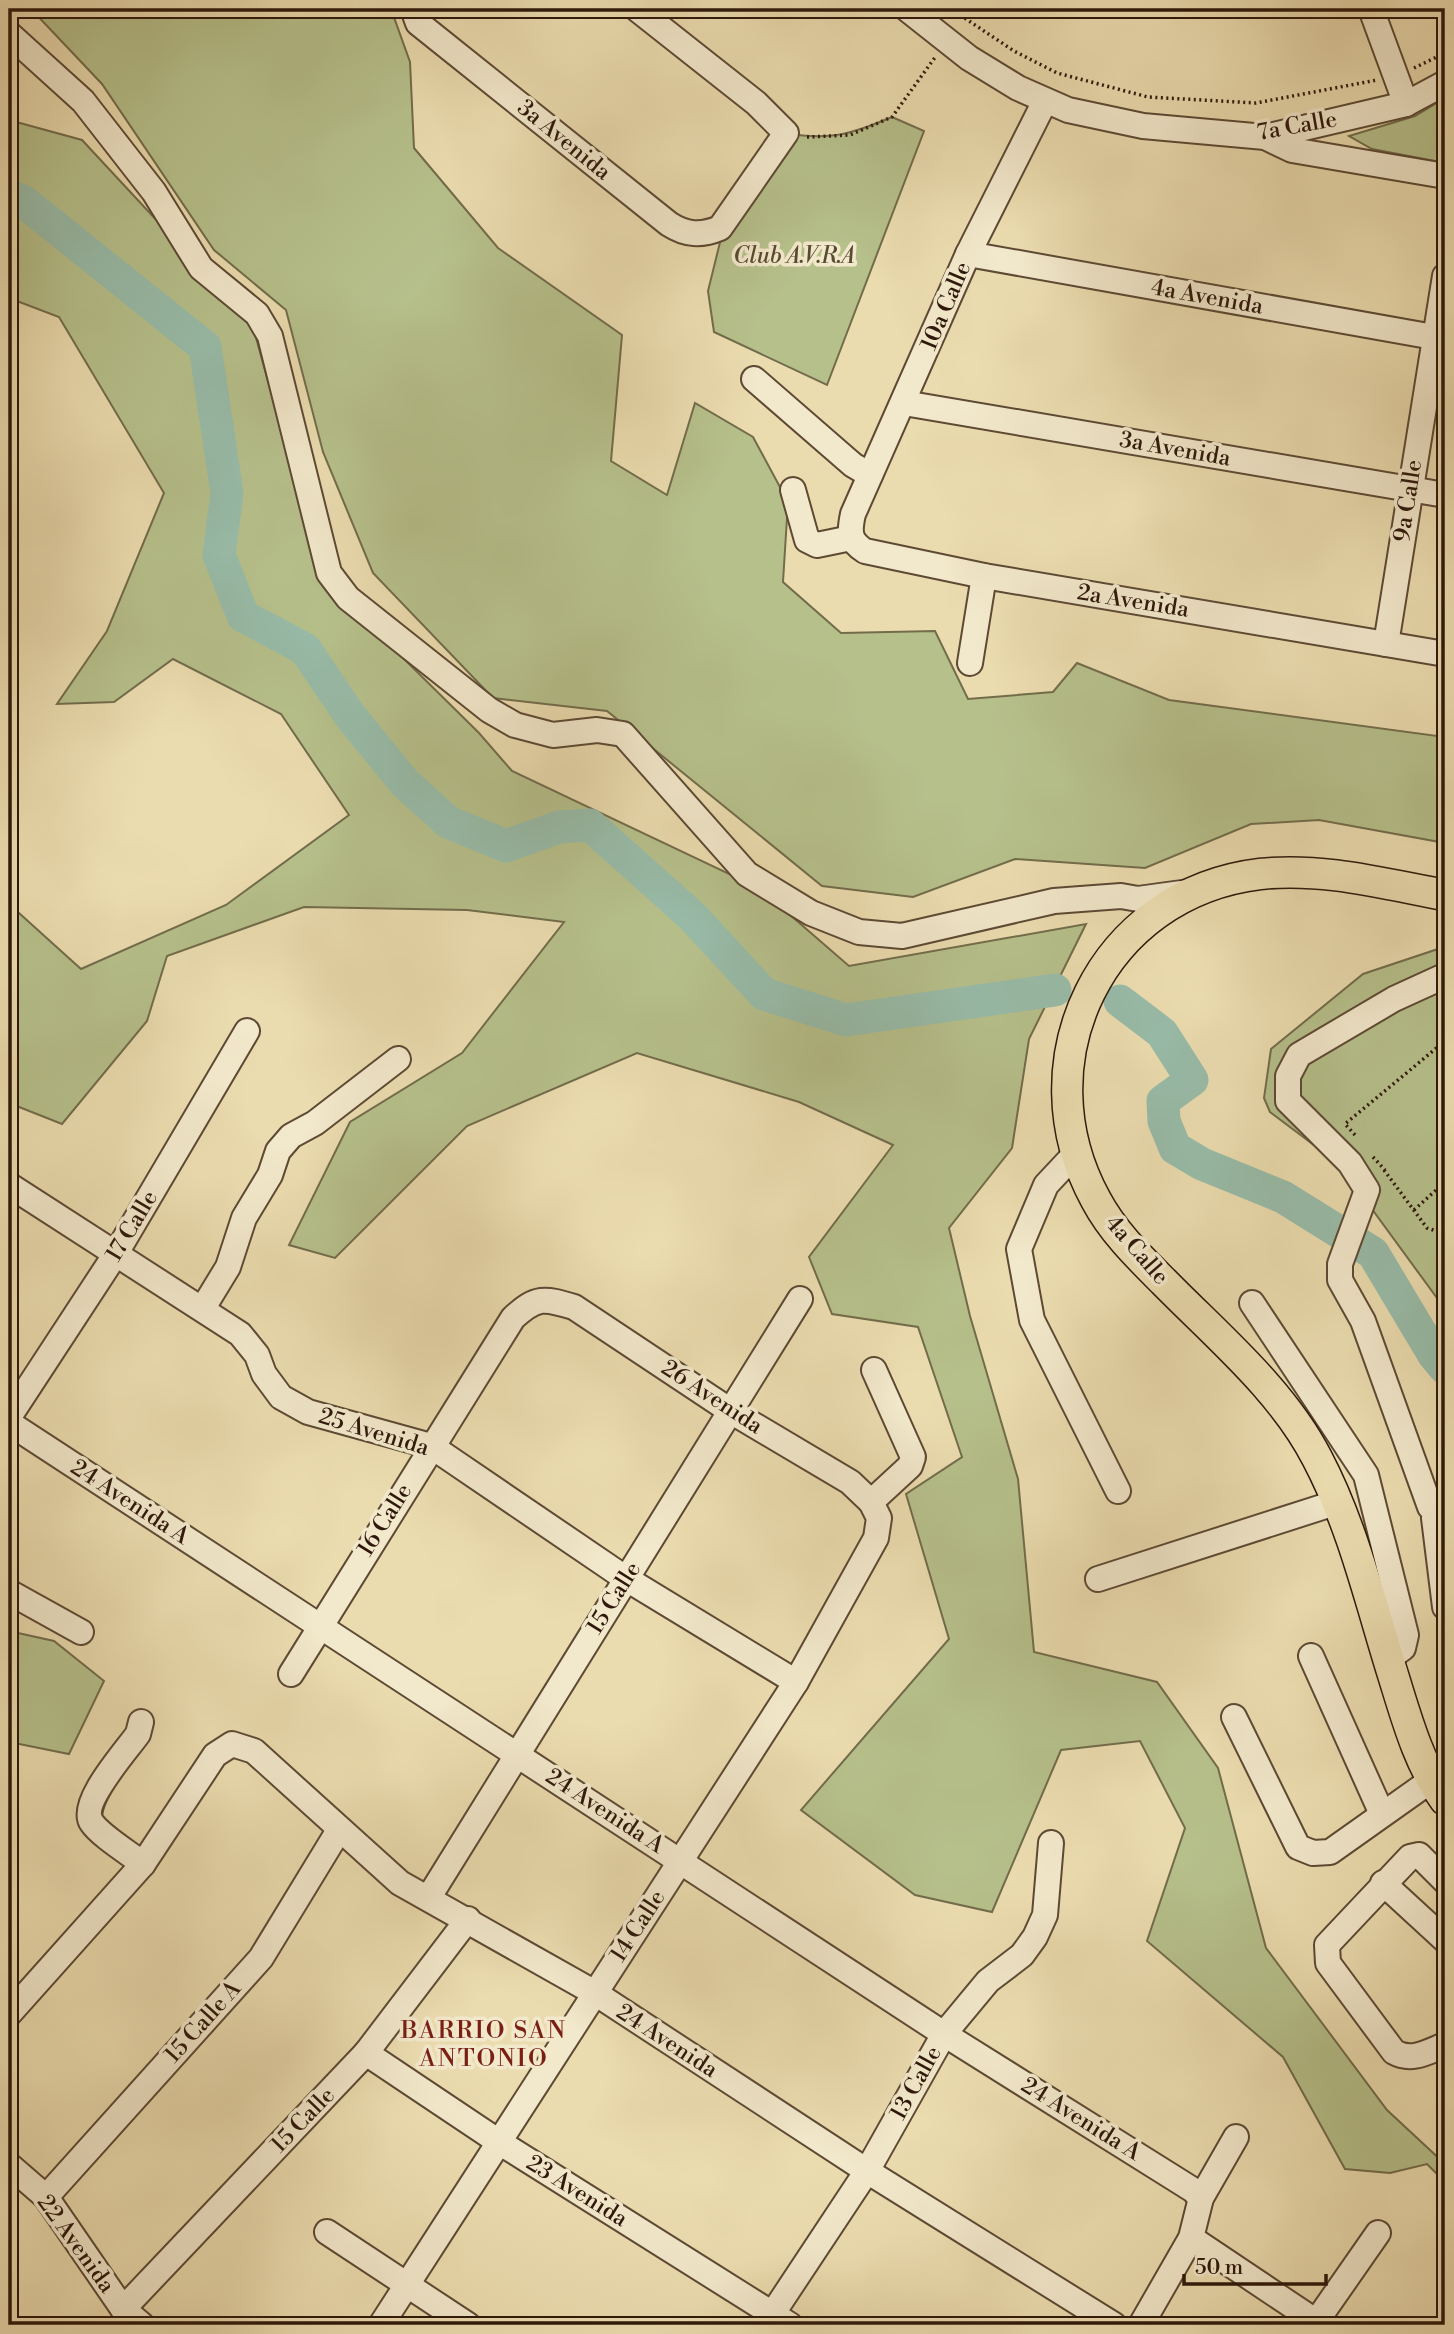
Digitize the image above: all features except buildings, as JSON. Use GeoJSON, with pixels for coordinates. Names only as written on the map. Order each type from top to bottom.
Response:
{"type":"FeatureCollection","features":[{"type":"Feature","properties":{"kind":"main road","name":"4a Calle"},"geometry":{"type":"LineString","coordinates":[[1439,1790],[1411,1734],[1338,1502],[1316,1455],[1288,1412],[1115,1231],[1091,1191],[1076,1153],[1065,1102],[1067,1059],[1081,1013],[1112,956],[1150,919],[1174,901],[1194,891],[1258,874],[1293,873],[1340,876],[1445,895]]}},
{"type":"Feature","properties":{"kind":"street"},"geometry":{"type":"LineString","coordinates":[[638,9],[791,134]]}},
{"type":"Feature","properties":{"kind":"street","name":"7a Calle"},"geometry":{"type":"LineString","coordinates":[[907,9],[993,74],[1045,101],[1093,117],[1143,126],[1265,136],[1406,104],[1445,83]]}},
{"type":"Feature","properties":{"kind":"street"},"geometry":{"type":"LineString","coordinates":[[1371,9],[1406,104]]}},
{"type":"Feature","properties":{"kind":"street","name":"3a Avenida"},"geometry":{"type":"LineString","coordinates":[[416,16],[669,224],[696,234],[719,228],[791,134]]}},
{"type":"Feature","properties":{"kind":"street"},"geometry":{"type":"LineString","coordinates":[[9,34],[83,101],[155,192],[201,268],[257,314],[270,336],[329,573],[348,598],[489,710],[515,725],[553,735],[597,730],[623,734],[747,874],[811,913],[859,932],[902,936],[1054,901],[1121,896],[1138,900],[1194,891]]}},
{"type":"Feature","properties":{"kind":"street","name":"10a Calle"},"geometry":{"type":"LineString","coordinates":[[852,526],[870,475],[968,254],[1045,101]]}},
{"type":"Feature","properties":{"kind":"street"},"geometry":{"type":"LineString","coordinates":[[1265,136],[1292,150],[1445,176]]}},
{"type":"Feature","properties":{"kind":"street","name":"4a Avenida"},"geometry":{"type":"LineString","coordinates":[[968,254],[1440,338]]}},
{"type":"Feature","properties":{"kind":"street","name":"9a Calle"},"geometry":{"type":"LineString","coordinates":[[1386,643],[1410,488],[1440,338],[1445,276]]}},
{"type":"Feature","properties":{"kind":"street"},"geometry":{"type":"LineString","coordinates":[[754,379],[853,465],[870,475]]}},
{"type":"Feature","properties":{"kind":"street","name":"3a Avenida"},"geometry":{"type":"LineString","coordinates":[[904,403],[1445,495]]}},
{"type":"Feature","properties":{"kind":"street"},"geometry":{"type":"LineString","coordinates":[[793,491],[807,540],[817,545],[852,526]]}},
{"type":"Feature","properties":{"kind":"street","name":"2a Avenida"},"geometry":{"type":"LineString","coordinates":[[852,526],[865,551],[984,576],[1445,654]]}},
{"type":"Feature","properties":{"kind":"street"},"geometry":{"type":"LineString","coordinates":[[970,663],[984,576]]}},
{"type":"Feature","properties":{"kind":"street"},"geometry":{"type":"LineString","coordinates":[[1445,985],[1440,978],[1428,981],[1394,999],[1299,1055],[1288,1076],[1288,1101],[1350,1163],[1364,1186],[1340,1264],[1340,1280],[1363,1321],[1439,1510],[1445,1607]]}},
{"type":"Feature","properties":{"kind":"street","name":"17 Calle"},"geometry":{"type":"LineString","coordinates":[[9,1417],[116,1255],[247,1031]]}},
{"type":"Feature","properties":{"kind":"street"},"geometry":{"type":"LineString","coordinates":[[203,1308],[229,1267],[244,1219],[270,1175],[278,1151],[291,1136],[315,1124],[398,1059]]}},
{"type":"Feature","properties":{"kind":"street"},"geometry":{"type":"LineString","coordinates":[[1076,1153],[1046,1185],[1019,1249],[1032,1320],[1118,1491]]}},
{"type":"Feature","properties":{"kind":"street","name":"25 Avenida"},"geometry":{"type":"LineString","coordinates":[[9,1185],[240,1334],[257,1355],[264,1374],[281,1397],[308,1412],[431,1446],[625,1578],[796,1682]]}},
{"type":"Feature","properties":{"kind":"street","name":"26 Avenida"},"geometry":{"type":"LineString","coordinates":[[531,1302],[548,1299],[574,1307],[732,1412],[850,1482],[875,1510]]}},
{"type":"Feature","properties":{"kind":"street","name":"15 Calle"},"geometry":{"type":"LineString","coordinates":[[429,1897],[800,1299]]}},
{"type":"Feature","properties":{"kind":"street","name":"16 Calle"},"geometry":{"type":"LineString","coordinates":[[291,1674],[318,1625],[513,1318],[531,1302]]}},
{"type":"Feature","properties":{"kind":"street"},"geometry":{"type":"LineString","coordinates":[[1252,1303],[1366,1475],[1406,1635],[1403,1648],[1388,1659]]}},
{"type":"Feature","properties":{"kind":"street"},"geometry":{"type":"LineString","coordinates":[[874,1370],[913,1457],[910,1466],[875,1510]]}},
{"type":"Feature","properties":{"kind":"street","name":"24 Avenida A"},"geometry":{"type":"LineString","coordinates":[[9,1423],[944,2034],[1193,2190],[1201,2199]]}},
{"type":"Feature","properties":{"kind":"street"},"geometry":{"type":"LineString","coordinates":[[1098,1579],[1338,1502]]}},
{"type":"Feature","properties":{"kind":"street","name":"14 Calle"},"geometry":{"type":"LineString","coordinates":[[381,2325],[796,1682],[876,1538],[875,1510]]}},
{"type":"Feature","properties":{"kind":"street"},"geometry":{"type":"LineString","coordinates":[[9,1592],[82,1632]]}},
{"type":"Feature","properties":{"kind":"street"},"geometry":{"type":"LineString","coordinates":[[1311,1656],[1382,1814]]}},
{"type":"Feature","properties":{"kind":"street"},"geometry":{"type":"LineString","coordinates":[[1234,1717],[1298,1847],[1313,1853],[1330,1852],[1382,1814],[1439,1790]]}},
{"type":"Feature","properties":{"kind":"street"},"geometry":{"type":"LineString","coordinates":[[9,2014],[143,1864],[91,1822],[88,1811],[92,1798],[138,1734],[141,1722]]}},
{"type":"Feature","properties":{"kind":"street","name":"24 Avenida"},"geometry":{"type":"LineString","coordinates":[[143,1864],[215,1755],[232,1744],[254,1751],[400,1883],[595,1993],[867,2171],[1114,2325]]}},
{"type":"Feature","properties":{"kind":"street","name":"15 Calle A"},"geometry":{"type":"LineString","coordinates":[[46,2197],[261,1958],[340,1830]]}},
{"type":"Feature","properties":{"kind":"street","name":"13 Calle"},"geometry":{"type":"LineString","coordinates":[[775,2321],[867,2171],[944,2034],[989,1981],[1022,1955],[1035,1937],[1045,1915],[1051,1843]]}},
{"type":"Feature","properties":{"kind":"street"},"geometry":{"type":"LineString","coordinates":[[1445,1881],[1415,1854],[1383,1883],[1327,1945],[1328,1963],[1394,2052],[1404,2057],[1415,2056],[1445,2045]]}},
{"type":"Feature","properties":{"kind":"street"},"geometry":{"type":"LineString","coordinates":[[1383,1883],[1445,1941]]}},
{"type":"Feature","properties":{"kind":"street","name":"15 Calle"},"geometry":{"type":"LineString","coordinates":[[122,2309],[366,2053],[468,1919]]}},
{"type":"Feature","properties":{"kind":"street","name":"23 Avenida"},"geometry":{"type":"LineString","coordinates":[[366,2053],[775,2321]]}},
{"type":"Feature","properties":{"kind":"street"},"geometry":{"type":"LineString","coordinates":[[1141,2325],[1191,2238],[1201,2199],[1236,2137]]}},
{"type":"Feature","properties":{"kind":"street","name":"22 Avenida"},"geometry":{"type":"LineString","coordinates":[[9,2165],[46,2197],[122,2309],[142,2325]]}},
{"type":"Feature","properties":{"kind":"street"},"geometry":{"type":"LineString","coordinates":[[327,2232],[468,2325]]}},
{"type":"Feature","properties":{"kind":"street"},"geometry":{"type":"LineString","coordinates":[[1191,2238],[1318,2324],[1378,2233]]}},
{"type":"Feature","properties":{"kind":"path"},"geometry":{"type":"LineString","coordinates":[[951,9],[1014,51],[1056,73],[1148,97],[1256,103],[1396,77],[1445,53]]}},
{"type":"Feature","properties":{"kind":"path"},"geometry":{"type":"LineString","coordinates":[[791,134],[814,138],[850,135],[892,117],[946,40]]}},
{"type":"Feature","properties":{"kind":"path"},"geometry":{"type":"LineString","coordinates":[[1361,1142],[1345,1124],[1445,1041]]}},
{"type":"Feature","properties":{"kind":"path"},"geometry":{"type":"LineString","coordinates":[[1369,1151],[1427,1228],[1445,1234]]}},
{"type":"Feature","properties":{"kind":"path"},"geometry":{"type":"LineString","coordinates":[[1364,1186],[1385,1170]]}},
{"type":"Feature","properties":{"kind":"path"},"geometry":{"type":"LineString","coordinates":[[1414,1210],[1445,1182]]}},
{"type":"Feature","properties":{"kind":"green space"},"geometry":{"type":"Polygon","coordinates":[[[31,9],[391,9],[410,62],[414,148],[498,248],[622,335],[611,461],[667,495],[695,403],[753,437],[788,502],[783,582],[841,633],[935,631],[968,699],[1053,692],[1077,663],[1169,700],[1445,737],[1445,843],[1319,820],[1251,824],[1145,868],[1015,859],[913,897],[822,886],[607,711],[493,698],[373,573],[323,452],[286,310],[214,250],[102,84],[31,9]]]}},
{"type":"Feature","properties":{"kind":"green space"},"geometry":{"type":"Polygon","coordinates":[[[1445,98],[1445,163],[1372,149],[1349,136],[1415,116],[1445,98]]]}},
{"type":"Feature","properties":{"kind":"green space","name":"Club A.V.R.A"},"geometry":{"type":"Polygon","coordinates":[[[892,117],[924,131],[827,385],[714,332],[708,291],[725,222],[786,133],[828,136],[865,128],[892,117]]]}},
{"type":"Feature","properties":{"kind":"green space"},"geometry":{"type":"Polygon","coordinates":[[[9,120],[82,140],[252,323],[322,578],[479,733],[512,771],[759,888],[849,966],[1086,924],[1029,1039],[1012,1148],[949,1228],[970,1316],[1018,1479],[1034,1652],[1157,1682],[1218,1768],[1266,1948],[1387,2110],[1445,2164],[1445,2182],[1427,2164],[1390,2173],[1345,2169],[1283,2057],[1147,1941],[1185,1828],[1140,1741],[1061,1750],[992,1912],[915,1895],[801,1810],[949,1639],[906,1494],[962,1457],[918,1327],[832,1314],[809,1257],[893,1145],[799,1102],[637,1053],[467,1126],[335,1258],[289,1245],[350,1122],[462,1053],[564,922],[467,910],[304,907],[167,956],[147,1021],[62,1124],[9,1103],[9,904],[81,969],[226,905],[349,815],[281,714],[173,659],[114,702],[57,704],[107,631],[164,493],[59,317],[9,298],[9,120]]]}},
{"type":"Feature","properties":{"kind":"green space"},"geometry":{"type":"Polygon","coordinates":[[[1438,949],[1445,958],[1445,1309],[1339,1164],[1270,1112],[1264,1098],[1271,1049],[1363,974],[1438,949]]]}},
{"type":"Feature","properties":{"kind":"green space"},"geometry":{"type":"Polygon","coordinates":[[[9,1631],[54,1641],[104,1681],[69,1754],[9,1742],[9,1631]]]}},
{"type":"Feature","properties":{"kind":"waterway"},"geometry":{"type":"LineString","coordinates":[[9,195],[24,202],[205,347],[227,493],[219,555],[243,616],[305,649],[351,717],[405,783],[448,822],[506,846],[559,827],[590,825],[692,916],[764,994],[846,1020],[1055,990]]}},
{"type":"Feature","properties":{"kind":"waterway"},"geometry":{"type":"LineString","coordinates":[[1120,1001],[1162,1033],[1192,1080],[1163,1101],[1164,1121],[1175,1148],[1202,1164],[1283,1197],[1373,1253],[1434,1355],[1445,1368]]}},
{"type":"Feature","properties":{"kind":"district","name":"BARRIO SAN ANTONIO"},"geometry":{"type":"Point","coordinates":[484,2045]}}]}
